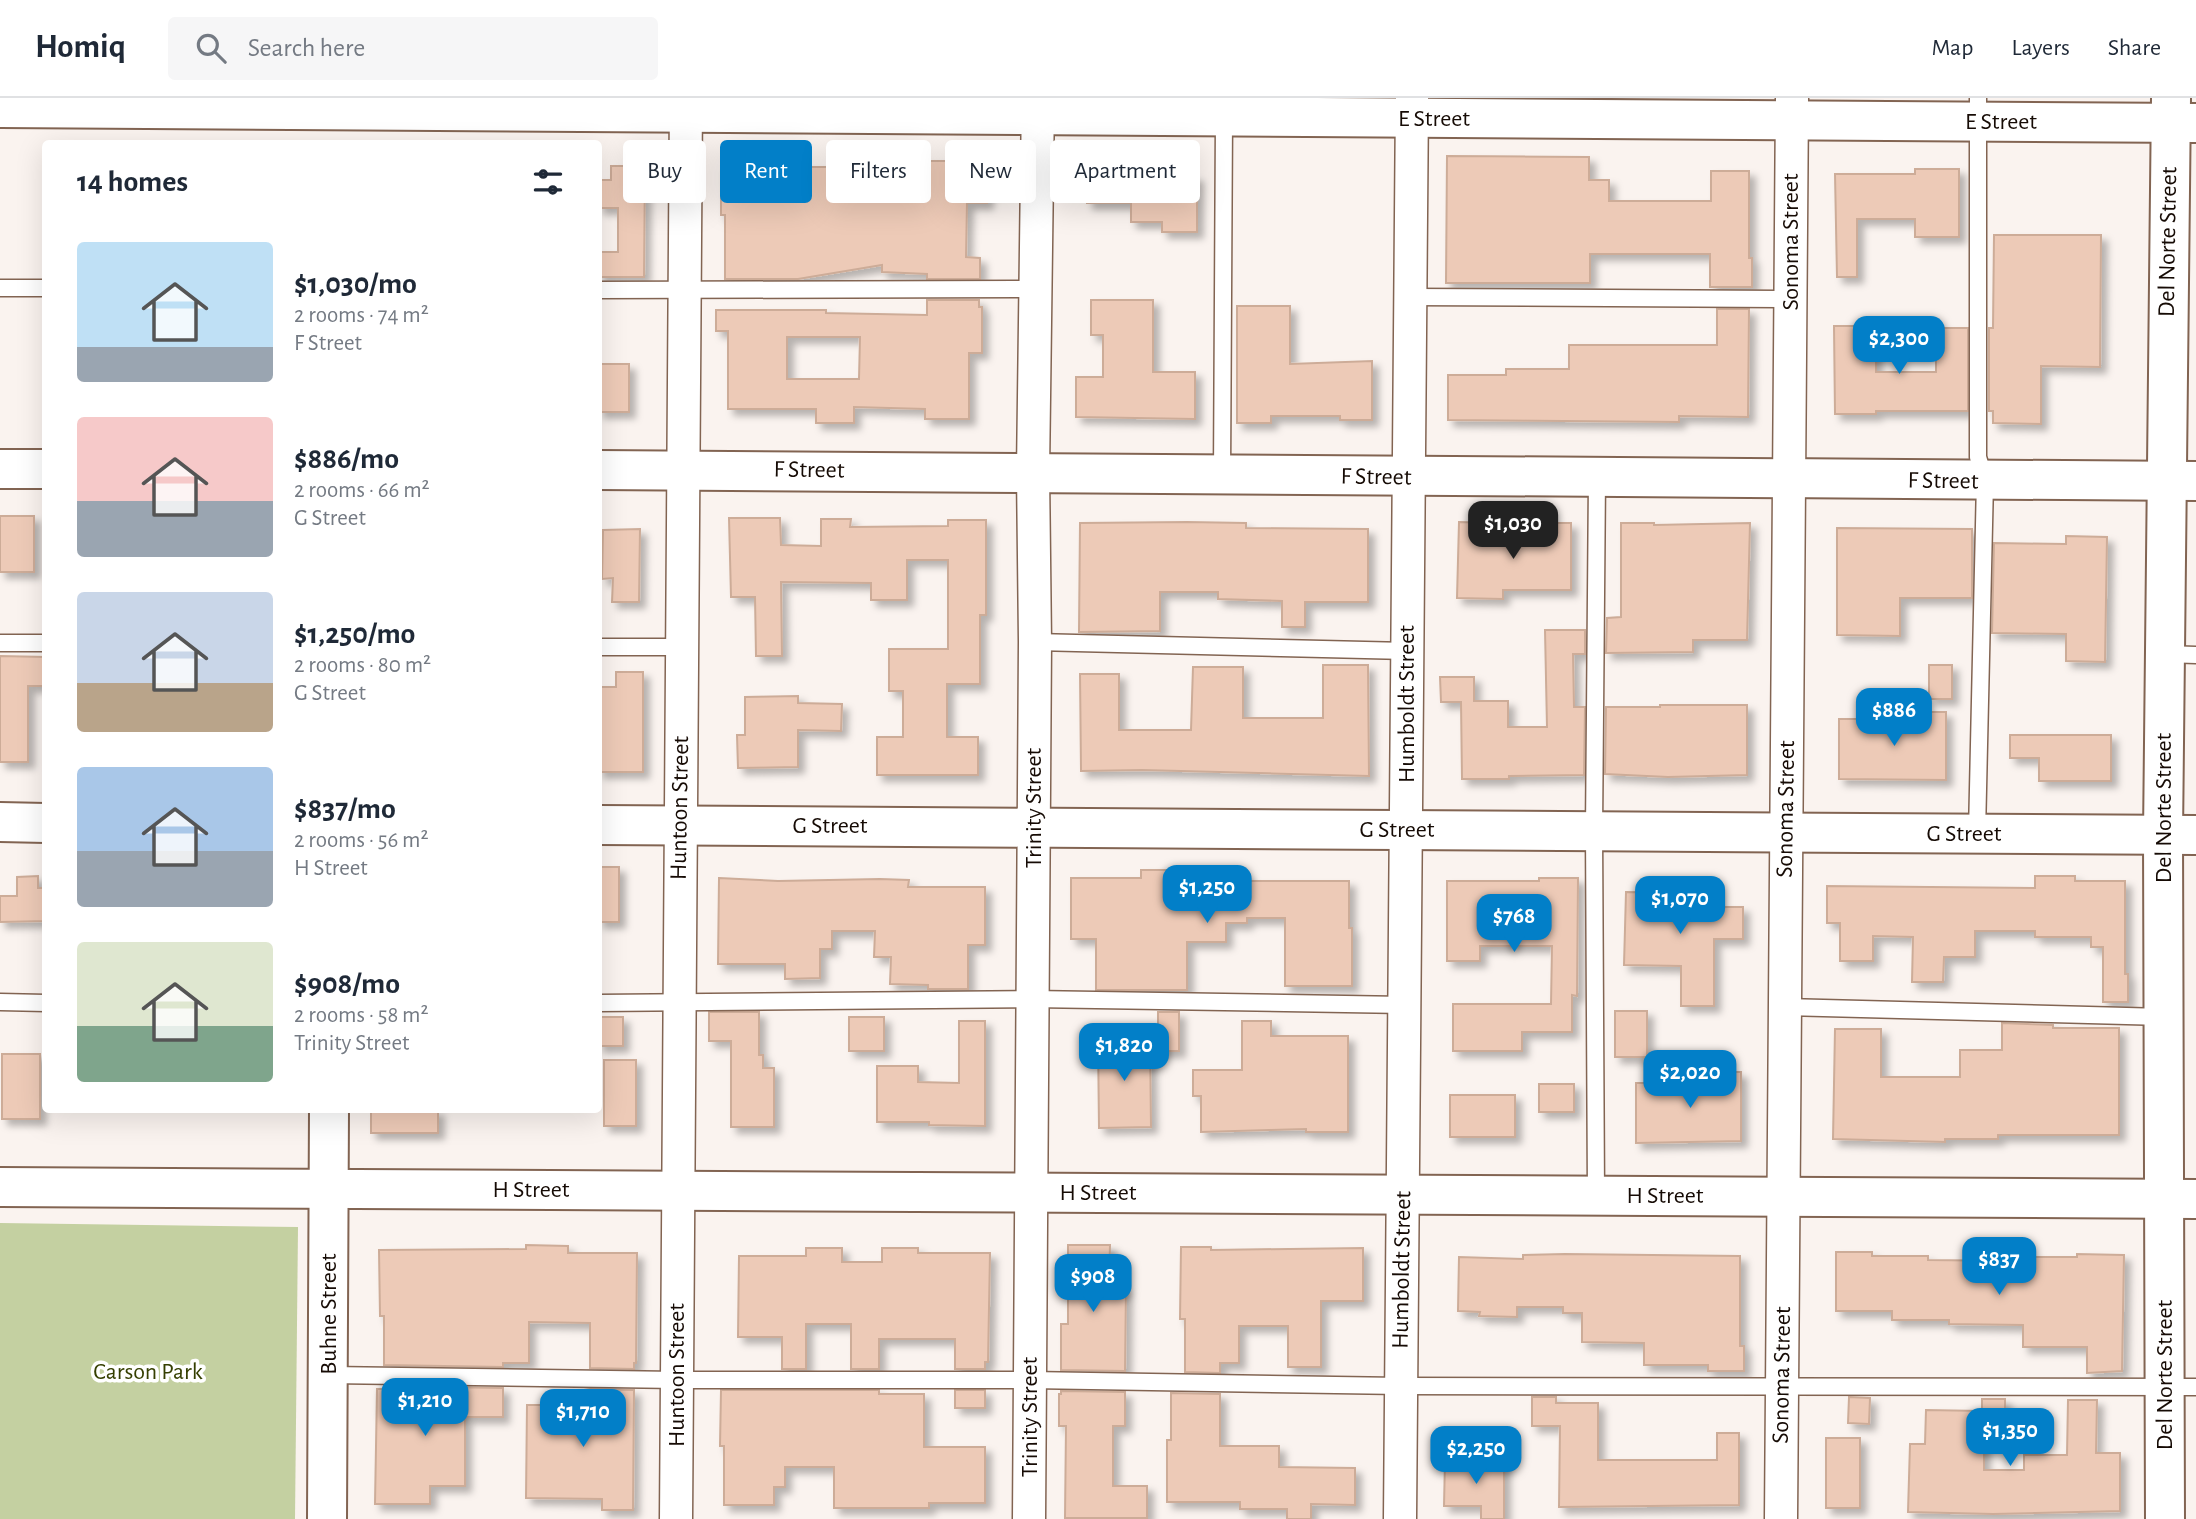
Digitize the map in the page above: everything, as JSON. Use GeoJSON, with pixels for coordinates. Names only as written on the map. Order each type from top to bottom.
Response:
{"type":"FeatureCollection","features":[{"type":"Feature","properties":{"kind":"street","name":"E Street"},"geometry":{"type":"LineString","coordinates":[[0,108],[335,117],[685,105],[1978,110],[2179,115]]}},
{"type":"Feature","properties":{"kind":"street","name":"Huntoon Street"},"geometry":{"type":"LineString","coordinates":[[676,1519],[685,105]]}},
{"type":"Feature","properties":{"kind":"street","name":"Trinity Street"},"geometry":{"type":"LineString","coordinates":[[1029,1519],[1035,642],[1033,472],[1038,106]]}},
{"type":"Feature","properties":{"kind":"street","name":"Humboldt Street"},"geometry":{"type":"LineString","coordinates":[[1400,1519],[1412,108]]}},
{"type":"Feature","properties":{"kind":"street","name":"Sonoma Street"},"geometry":{"type":"LineString","coordinates":[[1781,1519],[1791,110]]}},
{"type":"Feature","properties":{"kind":"street","name":"Del Norte Street"},"geometry":{"type":"LineString","coordinates":[[2165,1519],[2181,1387],[2180,1199],[2164,1017],[2180,835],[2179,115]]}},
{"type":"Feature","properties":{"kind":"street"},"geometry":{"type":"LineString","coordinates":[[0,469],[42,470]]}},
{"type":"Feature","properties":{"kind":"street","name":"F Street"},"geometry":{"type":"LineString","coordinates":[[602,470],[2181,482]]}},
{"type":"Feature","properties":{"kind":"street"},"geometry":{"type":"LineString","coordinates":[[0,822],[42,823]]}},
{"type":"Feature","properties":{"kind":"street","name":"G Street"},"geometry":{"type":"LineString","coordinates":[[602,825],[2180,835]]}},
{"type":"Feature","properties":{"kind":"street","name":"Buhne Street"},"geometry":{"type":"LineString","coordinates":[[327,1519],[329,1113]]}},
{"type":"Feature","properties":{"kind":"street","name":"H Street"},"geometry":{"type":"LineString","coordinates":[[0,1187],[2180,1199]]}},
{"type":"Feature","properties":{"kind":"lane"},"geometry":{"type":"LineString","coordinates":[[1222,475],[1224,107]]}},
{"type":"Feature","properties":{"kind":"lane"},"geometry":{"type":"LineString","coordinates":[[1977,834],[1984,481],[1978,457],[1978,110]]}},
{"type":"Feature","properties":{"kind":"lane"},"geometry":{"type":"LineString","coordinates":[[0,288],[42,288]]}},
{"type":"Feature","properties":{"kind":"lane"},"geometry":{"type":"LineString","coordinates":[[602,290],[1037,289]]}},
{"type":"Feature","properties":{"kind":"lane"},"geometry":{"type":"LineString","coordinates":[[1410,297],[1790,299]]}},
{"type":"Feature","properties":{"kind":"lane"},"geometry":{"type":"LineString","coordinates":[[1595,1196],[1597,477]]}},
{"type":"Feature","properties":{"kind":"lane"},"geometry":{"type":"LineString","coordinates":[[1035,642],[1407,650]]}},
{"type":"Feature","properties":{"kind":"lane"},"geometry":{"type":"LineString","coordinates":[[0,643],[42,643]]}},
{"type":"Feature","properties":{"kind":"lane"},"geometry":{"type":"LineString","coordinates":[[602,647],[682,647]]}},
{"type":"Feature","properties":{"kind":"lane"},"geometry":{"type":"LineString","coordinates":[[602,1003],[1032,999],[1405,1004]]}},
{"type":"Feature","properties":{"kind":"lane"},"geometry":{"type":"LineString","coordinates":[[0,1002],[42,1003]]}},
{"type":"Feature","properties":{"kind":"lane"},"geometry":{"type":"LineString","coordinates":[[1785,1007],[2164,1017]]}},
{"type":"Feature","properties":{"kind":"lane"},"geometry":{"type":"LineString","coordinates":[[329,1375],[677,1380],[1030,1380],[1401,1386],[2181,1387]]}},
{"type":"Feature","properties":{"kind":"green space","name":"Carson Park"},"geometry":{"type":"Polygon","coordinates":[[[0,1223],[298,1227],[295,1519],[0,1519],[0,1223]]]}},
{"type":"Feature","properties":{"kind":"building"},"geometry":{"type":"Polygon","coordinates":[[[1447,156],[1589,157],[1589,180],[1609,180],[1609,201],[1711,201],[1711,171],[1749,171],[1749,258],[1752,258],[1752,287],[1710,287],[1710,254],[1590,254],[1590,283],[1446,283],[1447,156]]]}},
{"type":"Feature","properties":{"kind":"building"},"geometry":{"type":"Polygon","coordinates":[[[931,161],[945,161],[945,203],[967,203],[966,257],[980,258],[980,279],[927,279],[927,274],[882,272],[882,265],[798,279],[725,279],[725,215],[721,215],[721,203],[812,203],[812,167],[826,167],[826,203],[931,203],[931,161]]]}},
{"type":"Feature","properties":{"kind":"building"},"geometry":{"type":"Polygon","coordinates":[[[611,166],[623,166],[623,203],[645,203],[644,277],[602,277],[602,252],[618,252],[618,208],[602,208],[602,180],[611,180],[611,166]]]}},
{"type":"Feature","properties":{"kind":"building"},"geometry":{"type":"Polygon","coordinates":[[[1915,169],[1959,169],[1959,237],[1915,237],[1915,219],[1857,219],[1857,277],[1837,277],[1835,174],[1915,174],[1915,169]]]}},
{"type":"Feature","properties":{"kind":"building"},"geometry":{"type":"Polygon","coordinates":[[[1131,203],[1197,203],[1197,232],[1162,232],[1162,222],[1131,222],[1131,203]]]}},
{"type":"Feature","properties":{"kind":"building"},"geometry":{"type":"Polygon","coordinates":[[[1994,235],[2101,235],[2100,367],[2041,366],[2041,424],[1993,423],[1993,411],[1989,411],[1989,328],[1993,328],[1994,235]]]}},
{"type":"Feature","properties":{"kind":"building"},"geometry":{"type":"Polygon","coordinates":[[[927,300],[979,300],[979,307],[982,307],[982,353],[969,353],[969,419],[925,419],[925,409],[854,407],[854,423],[816,423],[816,409],[728,409],[728,331],[716,331],[716,310],[826,310],[826,313],[927,315],[927,300]],[[787,337],[787,379],[859,379],[860,337],[787,337]]]}},
{"type":"Feature","properties":{"kind":"building"},"geometry":{"type":"Polygon","coordinates":[[[1091,300],[1153,300],[1153,372],[1195,372],[1195,419],[1076,417],[1076,377],[1103,377],[1103,335],[1091,335],[1091,300]]]}},
{"type":"Feature","properties":{"kind":"building"},"geometry":{"type":"Polygon","coordinates":[[[1237,306],[1290,306],[1290,364],[1372,361],[1372,420],[1340,420],[1340,416],[1271,416],[1271,423],[1237,423],[1237,306]]]}},
{"type":"Feature","properties":{"kind":"building"},"geometry":{"type":"Polygon","coordinates":[[[1717,309],[1749,309],[1748,417],[1679,416],[1679,422],[1448,420],[1448,375],[1506,375],[1506,369],[1569,369],[1569,345],[1717,345],[1717,309]]]}},
{"type":"Feature","properties":{"kind":"building"},"geometry":{"type":"Polygon","coordinates":[[[1834,326],[1876,326],[1876,372],[1936,372],[1936,328],[1968,328],[1968,411],[1835,414],[1834,326]]]}},
{"type":"Feature","properties":{"kind":"building"},"geometry":{"type":"Polygon","coordinates":[[[602,364],[629,364],[629,412],[602,412],[602,364]]]}},
{"type":"Feature","properties":{"kind":"building"},"geometry":{"type":"Polygon","coordinates":[[[0,516],[34,516],[34,572],[0,572],[0,516]]]}},
{"type":"Feature","properties":{"kind":"building"},"geometry":{"type":"Polygon","coordinates":[[[729,518],[780,518],[781,545],[821,546],[821,519],[851,519],[850,527],[948,526],[948,520],[986,520],[986,615],[980,615],[980,684],[947,684],[947,737],[978,737],[978,775],[877,775],[877,737],[903,737],[903,691],[889,691],[889,649],[948,649],[948,560],[907,560],[907,600],[871,600],[871,583],[781,582],[782,656],[756,656],[755,597],[731,597],[729,518]]]}},
{"type":"Feature","properties":{"kind":"building"},"geometry":{"type":"Polygon","coordinates":[[[1459,522],[1494,523],[1494,544],[1533,544],[1533,523],[1571,523],[1571,590],[1503,590],[1503,599],[1457,598],[1459,522]]]}},
{"type":"Feature","properties":{"kind":"building"},"geometry":{"type":"Polygon","coordinates":[[[1080,523],[1246,523],[1246,528],[1368,529],[1368,602],[1305,602],[1305,627],[1282,627],[1282,601],[1218,599],[1218,592],[1160,592],[1160,631],[1079,632],[1080,523]]]}},
{"type":"Feature","properties":{"kind":"building"},"geometry":{"type":"Polygon","coordinates":[[[1621,523],[1750,523],[1747,640],[1693,640],[1693,652],[1606,653],[1607,618],[1621,617],[1621,523]]]}},
{"type":"Feature","properties":{"kind":"building"},"geometry":{"type":"Polygon","coordinates":[[[1837,528],[1972,529],[1972,598],[1900,598],[1900,636],[1837,635],[1837,528]]]}},
{"type":"Feature","properties":{"kind":"building"},"geometry":{"type":"Polygon","coordinates":[[[640,529],[639,602],[612,602],[613,578],[602,579],[603,530],[640,529]]]}},
{"type":"Feature","properties":{"kind":"building"},"geometry":{"type":"Polygon","coordinates":[[[2066,536],[2107,537],[2105,662],[2066,661],[2066,634],[1992,633],[1994,543],[2066,544],[2066,536]]]}},
{"type":"Feature","properties":{"kind":"building"},"geometry":{"type":"Polygon","coordinates":[[[1545,630],[1585,630],[1585,654],[1573,654],[1574,707],[1585,707],[1584,775],[1462,779],[1461,702],[1441,702],[1440,677],[1474,677],[1474,701],[1508,701],[1508,727],[1547,727],[1545,630]]]}},
{"type":"Feature","properties":{"kind":"building"},"geometry":{"type":"Polygon","coordinates":[[[0,656],[42,657],[42,686],[28,686],[28,762],[0,762],[0,656]]]}},
{"type":"Feature","properties":{"kind":"building"},"geometry":{"type":"Polygon","coordinates":[[[1323,665],[1368,665],[1369,776],[1081,771],[1080,674],[1119,674],[1119,730],[1191,730],[1193,667],[1243,667],[1243,718],[1323,718],[1323,665]]]}},
{"type":"Feature","properties":{"kind":"building"},"geometry":{"type":"Polygon","coordinates":[[[1929,665],[1952,665],[1952,699],[1929,699],[1929,665]]]}},
{"type":"Feature","properties":{"kind":"building"},"geometry":{"type":"Polygon","coordinates":[[[616,672],[643,672],[643,772],[602,772],[602,687],[616,687],[616,672]]]}},
{"type":"Feature","properties":{"kind":"building"},"geometry":{"type":"Polygon","coordinates":[[[798,696],[798,703],[842,704],[841,731],[798,730],[798,767],[738,768],[737,735],[745,735],[745,697],[798,696]]]}},
{"type":"Feature","properties":{"kind":"building"},"geometry":{"type":"Polygon","coordinates":[[[1747,705],[1747,775],[1668,777],[1605,774],[1606,707],[1747,705]]]}},
{"type":"Feature","properties":{"kind":"building"},"geometry":{"type":"Polygon","coordinates":[[[1907,712],[1946,712],[1946,780],[1839,779],[1839,719],[1907,719],[1907,712]]]}},
{"type":"Feature","properties":{"kind":"building"},"geometry":{"type":"Polygon","coordinates":[[[2010,735],[2111,735],[2111,781],[2039,781],[2039,758],[2010,758],[2010,735]]]}},
{"type":"Feature","properties":{"kind":"building"},"geometry":{"type":"Polygon","coordinates":[[[602,867],[619,867],[619,922],[602,922],[602,867]]]}},
{"type":"Feature","properties":{"kind":"building"},"geometry":{"type":"Polygon","coordinates":[[[1141,870],[1184,870],[1184,876],[1247,876],[1247,881],[1349,881],[1352,986],[1285,986],[1285,918],[1247,918],[1247,923],[1226,923],[1226,942],[1187,942],[1187,990],[1096,990],[1096,939],[1071,939],[1071,878],[1141,878],[1141,870]]]}},
{"type":"Feature","properties":{"kind":"building"},"geometry":{"type":"Polygon","coordinates":[[[38,876],[38,888],[42,888],[42,921],[0,922],[0,896],[17,896],[17,877],[38,876]]]}},
{"type":"Feature","properties":{"kind":"building"},"geometry":{"type":"Polygon","coordinates":[[[2035,876],[2075,876],[2075,881],[2125,881],[2125,974],[2128,974],[2128,1002],[2103,1002],[2103,947],[2091,947],[2091,937],[2035,937],[2035,931],[1975,931],[1975,957],[1944,957],[1943,982],[1912,982],[1913,937],[1873,936],[1873,961],[1840,961],[1840,923],[1827,923],[1827,886],[2035,888],[2035,876]]]}},
{"type":"Feature","properties":{"kind":"building"},"geometry":{"type":"Polygon","coordinates":[[[719,878],[778,881],[880,879],[909,880],[908,887],[985,887],[985,945],[968,945],[968,989],[928,989],[928,985],[890,984],[891,957],[874,957],[875,931],[832,931],[832,949],[820,949],[820,978],[785,979],[785,964],[718,964],[719,878]]]}},
{"type":"Feature","properties":{"kind":"building"},"geometry":{"type":"Polygon","coordinates":[[[1539,878],[1578,878],[1577,996],[1572,995],[1572,1032],[1522,1032],[1522,1051],[1453,1051],[1453,1004],[1551,1004],[1552,946],[1480,946],[1480,961],[1447,961],[1447,881],[1539,881],[1539,878]]]}},
{"type":"Feature","properties":{"kind":"building"},"geometry":{"type":"Polygon","coordinates":[[[1696,885],[1715,885],[1715,907],[1743,907],[1743,939],[1714,939],[1714,1006],[1681,1006],[1681,966],[1624,965],[1626,892],[1696,893],[1696,885]]]}},
{"type":"Feature","properties":{"kind":"building"},"geometry":{"type":"Polygon","coordinates":[[[1615,1011],[1647,1011],[1647,1057],[1615,1057],[1615,1011]]]}},
{"type":"Feature","properties":{"kind":"building"},"geometry":{"type":"Polygon","coordinates":[[[709,1012],[759,1012],[759,1055],[763,1055],[763,1068],[774,1068],[774,1127],[731,1127],[731,1041],[709,1041],[709,1012]]]}},
{"type":"Feature","properties":{"kind":"building"},"geometry":{"type":"Polygon","coordinates":[[[1158,1012],[1179,1012],[1179,1051],[1158,1051],[1158,1012]]]}},
{"type":"Feature","properties":{"kind":"building"},"geometry":{"type":"Polygon","coordinates":[[[602,1017],[623,1017],[623,1046],[602,1046],[602,1017]]]}},
{"type":"Feature","properties":{"kind":"building"},"geometry":{"type":"Polygon","coordinates":[[[849,1017],[884,1017],[884,1051],[849,1051],[849,1017]]]}},
{"type":"Feature","properties":{"kind":"building"},"geometry":{"type":"Polygon","coordinates":[[[959,1021],[985,1021],[985,1126],[877,1122],[877,1066],[918,1066],[918,1082],[959,1083],[959,1021]]]}},
{"type":"Feature","properties":{"kind":"building"},"geometry":{"type":"Polygon","coordinates":[[[1242,1021],[1271,1021],[1271,1036],[1348,1036],[1348,1132],[1306,1132],[1306,1129],[1201,1132],[1201,1096],[1193,1096],[1193,1070],[1242,1070],[1242,1021]]]}},
{"type":"Feature","properties":{"kind":"building"},"geometry":{"type":"Polygon","coordinates":[[[2002,1023],[2053,1025],[2053,1028],[2119,1028],[2119,1135],[1998,1135],[1998,1139],[1945,1139],[1945,1142],[1833,1139],[1835,1029],[1881,1029],[1881,1077],[1960,1077],[1960,1050],[2002,1050],[2002,1023]]]}},
{"type":"Feature","properties":{"kind":"building"},"geometry":{"type":"Polygon","coordinates":[[[1098,1039],[1150,1039],[1151,1127],[1099,1128],[1098,1039]]]}},
{"type":"Feature","properties":{"kind":"building"},"geometry":{"type":"Polygon","coordinates":[[[2,1054],[40,1054],[40,1119],[2,1119],[2,1054]]]}},
{"type":"Feature","properties":{"kind":"building"},"geometry":{"type":"Polygon","coordinates":[[[604,1060],[636,1060],[636,1126],[604,1126],[604,1060]]]}},
{"type":"Feature","properties":{"kind":"building"},"geometry":{"type":"Polygon","coordinates":[[[1694,1072],[1741,1072],[1741,1141],[1636,1143],[1636,1083],[1694,1083],[1694,1072]]]}},
{"type":"Feature","properties":{"kind":"building"},"geometry":{"type":"Polygon","coordinates":[[[1539,1084],[1574,1084],[1574,1112],[1539,1112],[1539,1084]]]}},
{"type":"Feature","properties":{"kind":"building"},"geometry":{"type":"Polygon","coordinates":[[[1450,1095],[1515,1095],[1515,1137],[1450,1137],[1450,1095]]]}},
{"type":"Feature","properties":{"kind":"building"},"geometry":{"type":"Polygon","coordinates":[[[371,1113],[438,1113],[438,1133],[371,1133],[371,1113]]]}},
{"type":"Feature","properties":{"kind":"building"},"geometry":{"type":"Polygon","coordinates":[[[526,1245],[568,1246],[568,1253],[637,1253],[634,1369],[590,1368],[590,1323],[529,1322],[529,1363],[503,1363],[503,1367],[384,1365],[384,1316],[380,1316],[379,1250],[526,1249],[526,1245]]]}},
{"type":"Feature","properties":{"kind":"building"},"geometry":{"type":"Polygon","coordinates":[[[1068,1245],[1110,1245],[1109,1287],[1126,1287],[1125,1371],[1061,1370],[1061,1324],[1068,1324],[1068,1245]]]}},
{"type":"Feature","properties":{"kind":"building"},"geometry":{"type":"Polygon","coordinates":[[[1181,1247],[1211,1247],[1211,1250],[1363,1248],[1363,1301],[1321,1301],[1321,1367],[1288,1367],[1288,1326],[1239,1326],[1239,1363],[1220,1363],[1220,1373],[1185,1372],[1185,1319],[1180,1319],[1181,1247]]]}},
{"type":"Feature","properties":{"kind":"building"},"geometry":{"type":"Polygon","coordinates":[[[806,1248],[842,1248],[842,1262],[882,1262],[882,1248],[918,1248],[918,1253],[990,1253],[988,1362],[985,1362],[985,1369],[955,1369],[955,1339],[879,1339],[879,1369],[851,1369],[851,1324],[806,1324],[806,1369],[782,1369],[782,1337],[738,1337],[739,1256],[806,1256],[806,1248]]]}},
{"type":"Feature","properties":{"kind":"building"},"geometry":{"type":"Polygon","coordinates":[[[1836,1252],[1872,1252],[1872,1256],[1928,1256],[1928,1260],[2013,1261],[2013,1257],[2124,1255],[2122,1371],[2087,1373],[2087,1347],[2023,1347],[2023,1325],[1949,1324],[1949,1320],[1892,1320],[1892,1311],[1836,1311],[1836,1252]]]}},
{"type":"Feature","properties":{"kind":"building"},"geometry":{"type":"Polygon","coordinates":[[[1523,1255],[1740,1256],[1740,1346],[1744,1346],[1744,1371],[1708,1371],[1708,1365],[1644,1365],[1644,1343],[1582,1342],[1582,1313],[1563,1313],[1563,1307],[1517,1307],[1517,1317],[1479,1316],[1480,1312],[1458,1311],[1459,1257],[1523,1259],[1523,1255]]]}},
{"type":"Feature","properties":{"kind":"building"},"geometry":{"type":"Polygon","coordinates":[[[384,1386],[503,1388],[503,1417],[465,1417],[465,1486],[430,1486],[430,1504],[375,1504],[377,1389],[384,1389],[384,1386]]]}},
{"type":"Feature","properties":{"kind":"building"},"geometry":{"type":"Polygon","coordinates":[[[634,1390],[633,1510],[602,1510],[602,1499],[526,1498],[527,1405],[577,1405],[577,1391],[634,1390]]]}},
{"type":"Feature","properties":{"kind":"building"},"geometry":{"type":"Polygon","coordinates":[[[721,1390],[879,1390],[879,1394],[924,1394],[924,1447],[985,1447],[985,1503],[929,1503],[929,1508],[834,1508],[834,1467],[785,1467],[785,1487],[774,1487],[774,1505],[724,1505],[724,1446],[720,1446],[721,1390]]]}},
{"type":"Feature","properties":{"kind":"building"},"geometry":{"type":"Polygon","coordinates":[[[955,1390],[985,1390],[985,1408],[955,1408],[955,1390]]]}},
{"type":"Feature","properties":{"kind":"building"},"geometry":{"type":"Polygon","coordinates":[[[1061,1391],[1125,1392],[1125,1426],[1113,1426],[1113,1486],[1147,1486],[1147,1518],[1065,1518],[1066,1426],[1059,1426],[1061,1391]]]}},
{"type":"Feature","properties":{"kind":"building"},"geometry":{"type":"Polygon","coordinates":[[[1171,1393],[1220,1394],[1220,1446],[1279,1446],[1279,1467],[1355,1468],[1355,1505],[1311,1504],[1311,1519],[1287,1519],[1287,1509],[1240,1509],[1240,1502],[1167,1502],[1167,1440],[1171,1440],[1171,1393]]]}},
{"type":"Feature","properties":{"kind":"building"},"geometry":{"type":"Polygon","coordinates":[[[1532,1397],[1556,1397],[1556,1403],[1598,1403],[1598,1460],[1717,1460],[1717,1433],[1739,1433],[1739,1505],[1559,1507],[1560,1426],[1532,1426],[1532,1397]]]}},
{"type":"Feature","properties":{"kind":"building"},"geometry":{"type":"Polygon","coordinates":[[[1849,1397],[1870,1398],[1869,1424],[1848,1423],[1849,1397]]]}},
{"type":"Feature","properties":{"kind":"building"},"geometry":{"type":"Polygon","coordinates":[[[1982,1399],[2005,1399],[2005,1429],[1984,1429],[1984,1470],[2024,1470],[2024,1455],[2067,1455],[2068,1400],[2097,1400],[2096,1453],[2120,1453],[2120,1511],[1993,1514],[1908,1512],[1910,1444],[1925,1444],[1926,1410],[1982,1411],[1982,1399]]]}},
{"type":"Feature","properties":{"kind":"building"},"geometry":{"type":"Polygon","coordinates":[[[1826,1438],[1860,1438],[1860,1508],[1826,1508],[1826,1438]]]}},
{"type":"Feature","properties":{"kind":"building"},"geometry":{"type":"Polygon","coordinates":[[[1445,1460],[1504,1461],[1504,1519],[1481,1519],[1481,1506],[1444,1506],[1445,1460]]]}}]}
